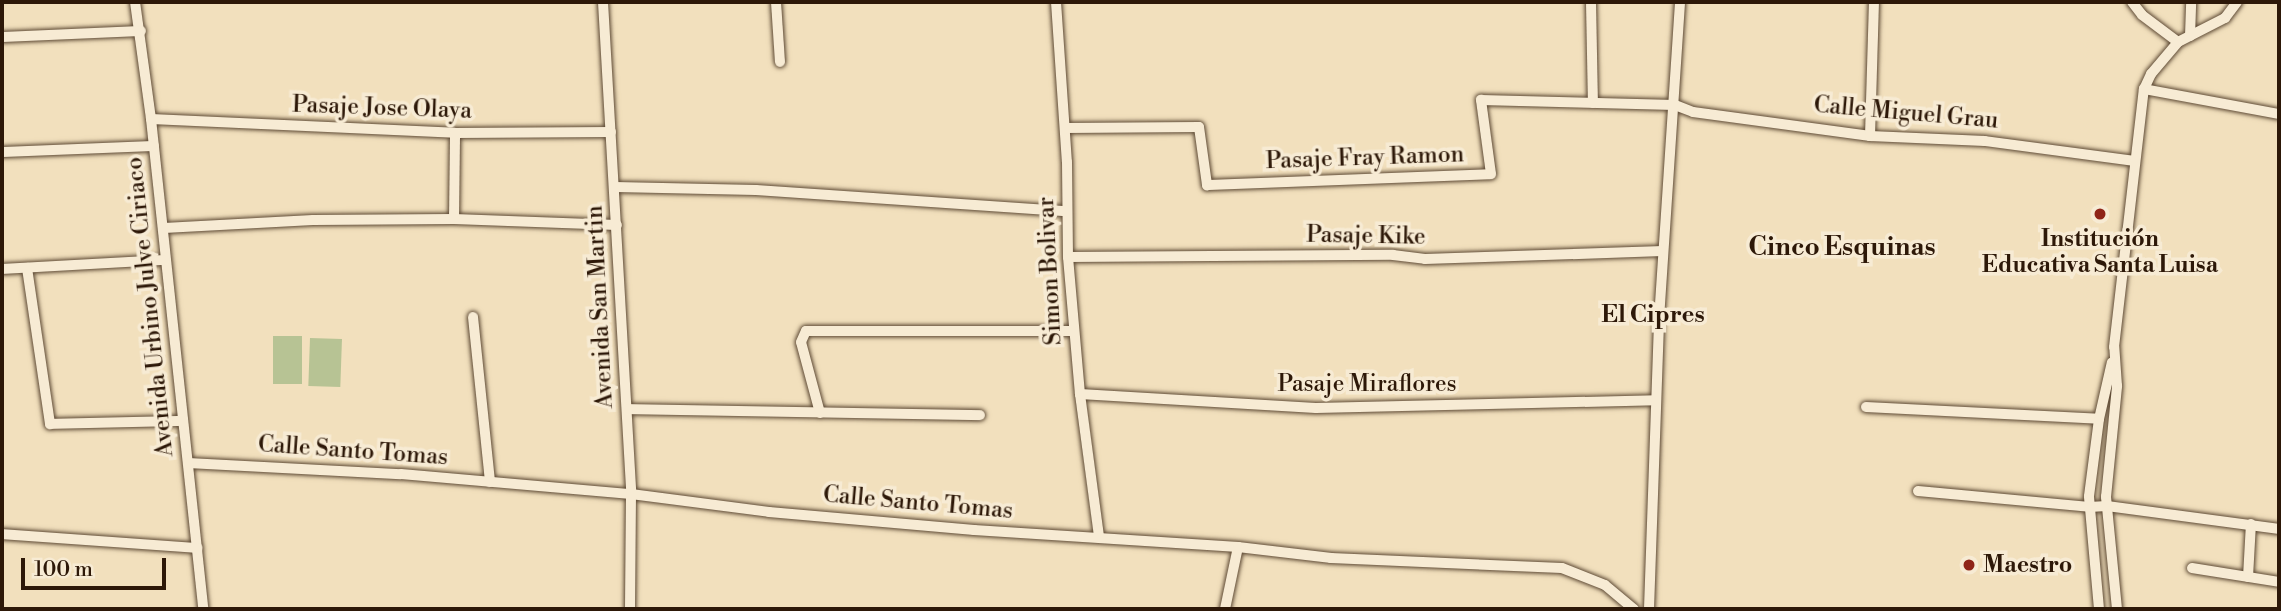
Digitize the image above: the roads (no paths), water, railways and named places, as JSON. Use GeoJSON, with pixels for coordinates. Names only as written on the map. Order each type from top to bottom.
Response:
{"type":"FeatureCollection","features":[{"type":"Feature","properties":{"kind":"street","name":"Avenida Urbino Julve Ciriaco"},"geometry":{"type":"LineString","coordinates":[[135,2],[152,119],[203,609]]}},
{"type":"Feature","properties":{"kind":"street","name":"Avenida San Martin"},"geometry":{"type":"LineString","coordinates":[[603,2],[631,494],[629,609]]}},
{"type":"Feature","properties":{"kind":"street"},"geometry":{"type":"LineString","coordinates":[[776,2],[780,62]]}},
{"type":"Feature","properties":{"kind":"street","name":"Simon Bolivar"},"geometry":{"type":"LineString","coordinates":[[1056,2],[1065,128],[1068,257],[1080,394],[1099,537]]}},
{"type":"Feature","properties":{"kind":"street"},"geometry":{"type":"LineString","coordinates":[[1591,2],[1593,103]]}},
{"type":"Feature","properties":{"kind":"street"},"geometry":{"type":"LineString","coordinates":[[1648,609],[1663,251],[1680,2]]}},
{"type":"Feature","properties":{"kind":"street"},"geometry":{"type":"LineString","coordinates":[[1870,136],[1874,2]]}},
{"type":"Feature","properties":{"kind":"street"},"geometry":{"type":"LineString","coordinates":[[2133,2],[2142,15],[2178,42]]}},
{"type":"Feature","properties":{"kind":"street"},"geometry":{"type":"LineString","coordinates":[[2190,36],[2191,2]]}},
{"type":"Feature","properties":{"kind":"street"},"geometry":{"type":"LineString","coordinates":[[2099,609],[2089,508],[2099,419],[2114,352],[2144,89],[2151,74],[2178,42],[2225,18],[2237,2]]}},
{"type":"Feature","properties":{"kind":"street"},"geometry":{"type":"LineString","coordinates":[[2,37],[141,31]]}},
{"type":"Feature","properties":{"kind":"street"},"geometry":{"type":"LineString","coordinates":[[2144,89],[2279,114]]}},
{"type":"Feature","properties":{"kind":"street","name":"Pasaje Fray Ramon"},"geometry":{"type":"LineString","coordinates":[[1065,128],[1199,127],[1207,185],[1491,174],[1481,100],[1675,105]]}},
{"type":"Feature","properties":{"kind":"street","name":"Calle Miguel Grau"},"geometry":{"type":"LineString","coordinates":[[1675,105],[1693,112],[1870,136],[1985,141],[2134,161]]}},
{"type":"Feature","properties":{"kind":"street","name":"Pasaje Jose Olaya"},"geometry":{"type":"LineString","coordinates":[[152,119],[455,133],[611,132]]}},
{"type":"Feature","properties":{"kind":"street"},"geometry":{"type":"LineString","coordinates":[[454,219],[455,133]]}},
{"type":"Feature","properties":{"kind":"street"},"geometry":{"type":"LineString","coordinates":[[2,152],[154,146]]}},
{"type":"Feature","properties":{"kind":"street"},"geometry":{"type":"LineString","coordinates":[[615,187],[756,190],[1066,211]]}},
{"type":"Feature","properties":{"kind":"street"},"geometry":{"type":"LineString","coordinates":[[164,228],[313,220],[454,219],[617,225]]}},
{"type":"Feature","properties":{"kind":"street","name":"Pasaje Kike"},"geometry":{"type":"LineString","coordinates":[[1068,257],[1392,255],[1425,259],[1663,251]]}},
{"type":"Feature","properties":{"kind":"street"},"geometry":{"type":"LineString","coordinates":[[2,269],[165,260]]}},
{"type":"Feature","properties":{"kind":"street"},"geometry":{"type":"LineString","coordinates":[[26,268],[50,424],[183,421]]}},
{"type":"Feature","properties":{"kind":"street"},"geometry":{"type":"LineString","coordinates":[[473,317],[490,482]]}},
{"type":"Feature","properties":{"kind":"street"},"geometry":{"type":"LineString","coordinates":[[820,413],[801,342],[806,331],[1074,331]]}},
{"type":"Feature","properties":{"kind":"street"},"geometry":{"type":"LineString","coordinates":[[2114,352],[2117,386],[2107,506],[2117,609]]}},
{"type":"Feature","properties":{"kind":"street","name":"Pasaje Miraflores"},"geometry":{"type":"LineString","coordinates":[[1080,394],[1316,408],[1656,400]]}},
{"type":"Feature","properties":{"kind":"street"},"geometry":{"type":"LineString","coordinates":[[1866,407],[2099,419]]}},
{"type":"Feature","properties":{"kind":"street"},"geometry":{"type":"LineString","coordinates":[[627,409],[980,415]]}},
{"type":"Feature","properties":{"kind":"street","name":"Calle Santo Tomas"},"geometry":{"type":"LineString","coordinates":[[188,463],[490,482],[631,494],[769,512],[974,530],[1237,547],[1331,558],[1562,568],[1605,584],[1634,609]]}},
{"type":"Feature","properties":{"kind":"street"},"geometry":{"type":"LineString","coordinates":[[1918,491],[2089,508],[2107,506],[2279,529]]}},
{"type":"Feature","properties":{"kind":"street"},"geometry":{"type":"LineString","coordinates":[[2248,577],[2251,524]]}},
{"type":"Feature","properties":{"kind":"street"},"geometry":{"type":"LineString","coordinates":[[2,534],[197,548]]}},
{"type":"Feature","properties":{"kind":"street"},"geometry":{"type":"LineString","coordinates":[[1225,609],[1237,547]]}},
{"type":"Feature","properties":{"kind":"street"},"geometry":{"type":"LineString","coordinates":[[2192,568],[2279,582]]}},
{"type":"Feature","properties":{"kind":"place","name":"Institución Educativa Santa Luisa"},"geometry":{"type":"Point","coordinates":[2100,214]}},
{"type":"Feature","properties":{"kind":"place","name":"Maestro"},"geometry":{"type":"Point","coordinates":[1969,565]}},
{"type":"Feature","properties":{"kind":"district","name":"Cinco Esquinas"},"geometry":{"type":"Point","coordinates":[1842,248]}},
{"type":"Feature","properties":{"kind":"district","name":"El Cipres"},"geometry":{"type":"Point","coordinates":[1653,316]}}]}
